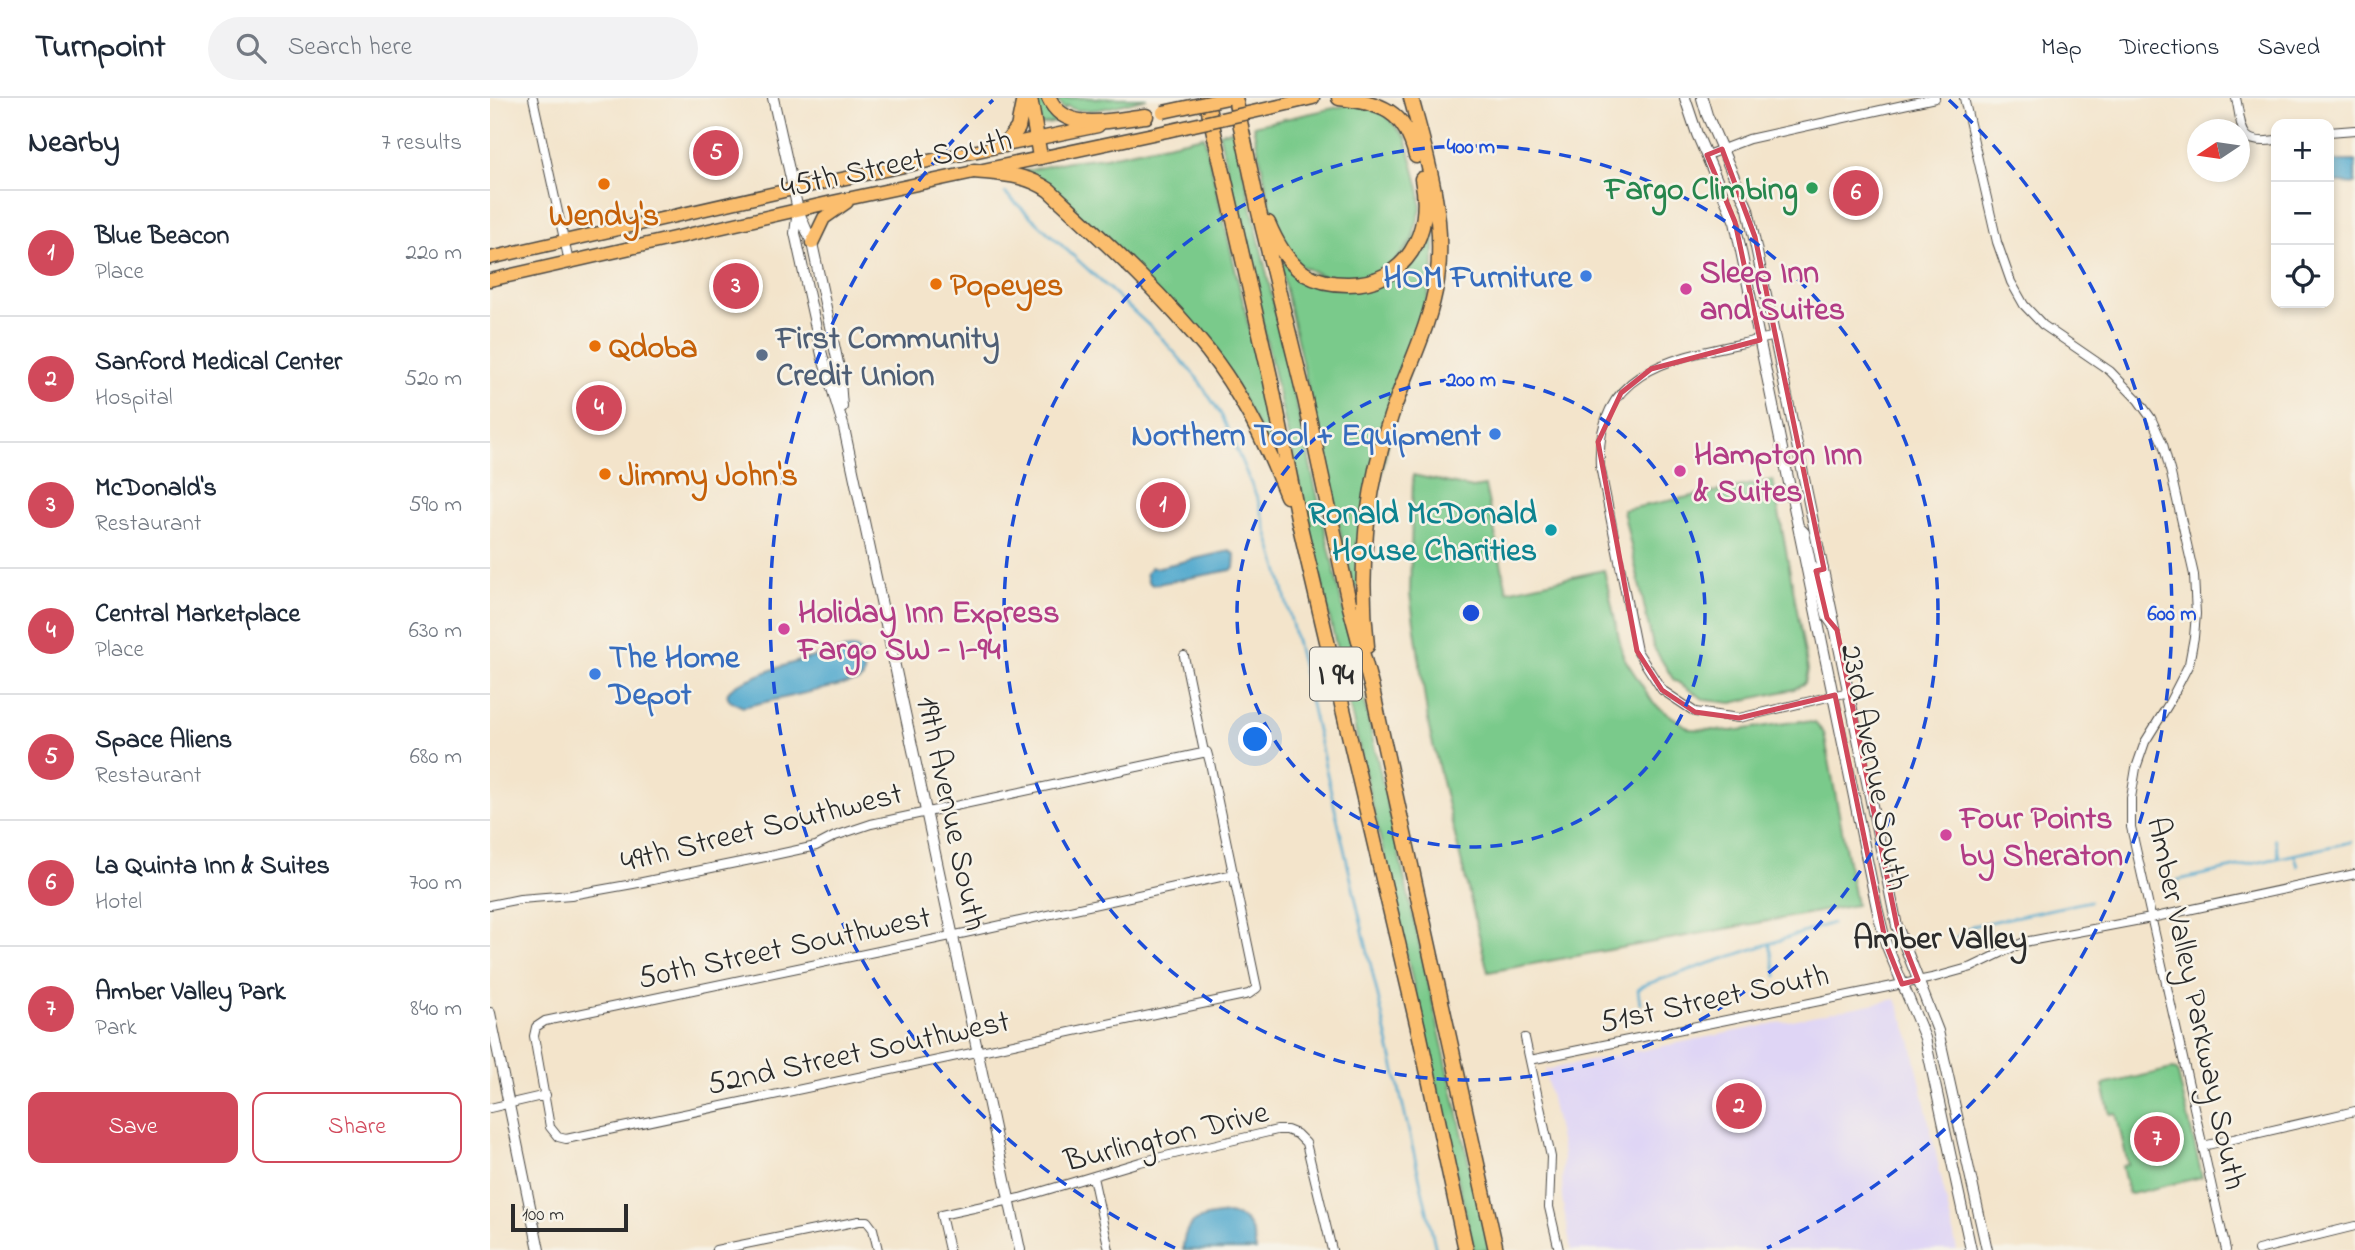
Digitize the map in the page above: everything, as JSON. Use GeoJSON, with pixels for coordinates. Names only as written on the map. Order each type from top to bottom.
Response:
{"type":"FeatureCollection","features":[{"type":"Feature","properties":{"kind":"highway"},"geometry":{"type":"LineString","coordinates":[[1005,145],[1018,128],[1024,98]]}},
{"type":"Feature","properties":{"kind":"highway"},"geometry":{"type":"LineString","coordinates":[[1030,98],[1040,157]]}},
{"type":"Feature","properties":{"kind":"highway"},"geometry":{"type":"LineString","coordinates":[[1049,98],[1058,112],[1074,121],[1146,116]]}},
{"type":"Feature","properties":{"kind":"highway","name":"I 94"},"geometry":{"type":"LineString","coordinates":[[1203,98],[1270,377],[1301,530],[1416,1019],[1465,1245]]}},
{"type":"Feature","properties":{"kind":"highway","name":"I 94"},"geometry":{"type":"LineString","coordinates":[[1235,98],[1350,607],[1372,689],[1496,1250]]}},
{"type":"Feature","properties":{"kind":"highway"},"geometry":{"type":"LineString","coordinates":[[1254,188],[1282,251],[1306,275],[1337,284],[1359,284],[1376,280],[1406,259],[1424,225],[1426,204],[1413,143],[1401,121],[1380,105],[1339,98]]}},
{"type":"Feature","properties":{"kind":"highway"},"geometry":{"type":"LineString","coordinates":[[1372,689],[1365,630],[1364,571],[1376,465],[1394,406],[1426,325],[1437,280],[1438,208],[1410,98]]}},
{"type":"Feature","properties":{"kind":"highway"},"geometry":{"type":"LineString","coordinates":[[1420,130],[1422,98]]}},
{"type":"Feature","properties":{"kind":"highway"},"geometry":{"type":"LineString","coordinates":[[974,171],[1025,177],[1049,190],[1163,298],[1209,352],[1245,405],[1277,471],[1301,530]]}},
{"type":"Feature","properties":{"kind":"main road","name":"45th Street South"},"geometry":{"type":"LineString","coordinates":[[490,258],[793,190],[1228,98]]}},
{"type":"Feature","properties":{"kind":"main road","name":"45th Street South"},"geometry":{"type":"LineString","coordinates":[[490,280],[1313,98]]}},
{"type":"Feature","properties":{"kind":"main road"},"geometry":{"type":"LineString","coordinates":[[812,243],[824,218],[852,198]]}},
{"type":"Feature","properties":{"kind":"street"},"geometry":{"type":"LineString","coordinates":[[533,98],[569,262]]}},
{"type":"Feature","properties":{"kind":"street","name":"19th Avenue South"},"geometry":{"type":"LineString","coordinates":[[773,98],[798,210],[812,243],[839,368],[844,428]]}},
{"type":"Feature","properties":{"kind":"street","name":"23rd Avenue South"},"geometry":{"type":"LineString","coordinates":[[1685,98],[1735,222],[1883,932],[1925,1038],[1971,1250]]}},
{"type":"Feature","properties":{"kind":"street","name":"23rd Avenue South"},"geometry":{"type":"LineString","coordinates":[[1702,98],[1748,209],[1897,926],[1933,1016],[1948,1067],[1987,1250]]}},
{"type":"Feature","properties":{"kind":"street"},"geometry":{"type":"LineString","coordinates":[[1707,155],[1749,139],[1935,98]]}},
{"type":"Feature","properties":{"kind":"street","name":"Amber Valley Parkway South"},"geometry":{"type":"LineString","coordinates":[[1964,98],[1997,242],[2011,282],[2024,305],[2043,325],[2110,371],[2125,385],[2151,418],[2165,454],[2191,563],[2196,614],[2189,664],[2145,742],[2136,768],[2131,797],[2131,827],[2226,1250]]}},
{"type":"Feature","properties":{"kind":"street"},"geometry":{"type":"LineString","coordinates":[[2236,98],[2244,130],[2252,142],[2271,140]]}},
{"type":"Feature","properties":{"kind":"street"},"geometry":{"type":"LineString","coordinates":[[2334,132],[2355,130]]}},
{"type":"Feature","properties":{"kind":"street","name":"19th Avenue South"},"geometry":{"type":"LineString","coordinates":[[798,210],[795,233],[822,355],[844,428],[1020,1250]]}},
{"type":"Feature","properties":{"kind":"street"},"geometry":{"type":"LineString","coordinates":[[1775,336],[1686,356],[1651,369],[1621,393],[1610,407],[1598,442],[1600,466],[1637,651],[1662,690],[1695,712],[1738,718],[1849,692]]}},
{"type":"Feature","properties":{"kind":"street","name":"23rd Avenue South"},"geometry":{"type":"LineString","coordinates":[[1799,526],[1805,532],[1812,566],[1816,570],[1824,569]]}},
{"type":"Feature","properties":{"kind":"street","name":"23rd Avenue South"},"geometry":{"type":"LineString","coordinates":[[1810,576],[1817,579],[1827,618],[1837,629]]}},
{"type":"Feature","properties":{"kind":"street"},"geometry":{"type":"LineString","coordinates":[[1184,656],[1234,874]]}},
{"type":"Feature","properties":{"kind":"street","name":"49th Street Southwest"},"geometry":{"type":"LineString","coordinates":[[490,905],[520,899],[583,893],[765,857],[816,846],[871,824],[1206,752]]}},
{"type":"Feature","properties":{"kind":"street","name":"50th Street Southwest"},"geometry":{"type":"LineString","coordinates":[[546,1096],[534,1036],[536,1027],[545,1021],[1234,874]]}},
{"type":"Feature","properties":{"kind":"street","name":"52nd Street Southwest"},"geometry":{"type":"LineString","coordinates":[[546,1096],[550,1127],[558,1137],[566,1139],[1249,993],[1257,988],[1234,874]]}},
{"type":"Feature","properties":{"kind":"street","name":"51st Street South"},"geometry":{"type":"LineString","coordinates":[[1530,1060],[1902,984],[1972,967],[2024,942],[2355,874]]}},
{"type":"Feature","properties":{"kind":"street"},"geometry":{"type":"LineString","coordinates":[[490,1013],[540,1250]]}},
{"type":"Feature","properties":{"kind":"street"},"geometry":{"type":"LineString","coordinates":[[1525,1038],[1551,1157],[1549,1207],[1559,1250]]}},
{"type":"Feature","properties":{"kind":"street"},"geometry":{"type":"LineString","coordinates":[[490,1108],[546,1096]]}},
{"type":"Feature","properties":{"kind":"street"},"geometry":{"type":"LineString","coordinates":[[2203,1146],[2355,1111]]}},
{"type":"Feature","properties":{"kind":"street","name":"Burlington Drive"},"geometry":{"type":"LineString","coordinates":[[949,1250],[942,1215],[1009,1200],[1222,1142],[1287,1130],[1297,1134],[1306,1143],[1332,1250]]}},
{"type":"Feature","properties":{"kind":"street"},"geometry":{"type":"LineString","coordinates":[[1093,1177],[1110,1250]]}},
{"type":"Feature","properties":{"kind":"street"},"geometry":{"type":"LineString","coordinates":[[716,1250],[750,1247],[867,1221],[873,1228],[878,1250]]}},
{"type":"Feature","properties":{"kind":"street"},"geometry":{"type":"LineString","coordinates":[[2258,1250],[2355,1226]]}},
{"type":"Feature","properties":{"kind":"highlighted area"},"geometry":{"type":"Polygon","coordinates":[[[1722,149],[1755,237],[1824,569],[1816,571],[1827,618],[1837,630],[1897,926],[1918,980],[1902,984],[1886,944],[1835,695],[1739,718],[1695,712],[1662,690],[1637,651],[1598,442],[1621,393],[1651,369],[1760,340],[1735,222],[1707,155],[1722,149]]]}},
{"type":"Feature","properties":{"kind":"shaded area"},"geometry":{"type":"Polygon","coordinates":[[[1896,999],[1911,1040],[1957,1250],[1571,1250],[1562,1198],[1563,1155],[1545,1070],[1896,999]]]}},
{"type":"Feature","properties":{"kind":"green space"},"geometry":{"type":"Polygon","coordinates":[[[1037,98],[1045,98],[1059,118],[1057,122],[1041,125],[1037,98]]]}},
{"type":"Feature","properties":{"kind":"green space"},"geometry":{"type":"Polygon","coordinates":[[[1056,98],[1147,98],[1095,110],[1067,106],[1064,110],[1056,98]]]}},
{"type":"Feature","properties":{"kind":"green space"},"geometry":{"type":"Polygon","coordinates":[[[1352,104],[1379,108],[1406,138],[1420,192],[1421,209],[1411,243],[1392,264],[1370,277],[1331,279],[1300,266],[1277,236],[1253,126],[1352,104]]]}},
{"type":"Feature","properties":{"kind":"green space"},"geometry":{"type":"Polygon","coordinates":[[[1234,130],[1489,1250],[1474,1250],[1219,133],[1234,130]]]}},
{"type":"Feature","properties":{"kind":"green space"},"geometry":{"type":"Polygon","coordinates":[[[1204,136],[1279,455],[1274,457],[1226,368],[1022,172],[1204,136]]]}},
{"type":"Feature","properties":{"kind":"green space"},"geometry":{"type":"Polygon","coordinates":[[[1429,219],[1434,220],[1434,266],[1423,319],[1403,369],[1359,586],[1353,589],[1280,264],[1284,262],[1293,272],[1377,284],[1429,219]]]}},
{"type":"Feature","properties":{"kind":"green space"},"geometry":{"type":"Polygon","coordinates":[[[1413,475],[1473,488],[1485,486],[1507,591],[1604,570],[1623,656],[1654,704],[1690,729],[1732,731],[1800,721],[1815,723],[1824,733],[1856,905],[1488,972],[1429,728],[1410,594],[1413,475]]]}},
{"type":"Feature","properties":{"kind":"green space"},"geometry":{"type":"Polygon","coordinates":[[[1773,480],[1808,670],[1805,683],[1794,689],[1732,703],[1705,700],[1673,679],[1653,646],[1623,510],[1773,480]]]}},
{"type":"Feature","properties":{"kind":"green space"},"geometry":{"type":"Polygon","coordinates":[[[2177,1070],[2202,1177],[2128,1193],[2122,1166],[2128,1164],[2116,1113],[2110,1114],[2103,1085],[2177,1070]]]}},
{"type":"Feature","properties":{"kind":"water"},"geometry":{"type":"Polygon","coordinates":[[[2334,161],[2355,161],[2355,184],[2334,182],[2334,161]]]}},
{"type":"Feature","properties":{"kind":"water"},"geometry":{"type":"Polygon","coordinates":[[[1229,551],[1235,554],[1234,568],[1231,570],[1152,585],[1148,581],[1146,573],[1151,567],[1229,551]]]}},
{"type":"Feature","properties":{"kind":"water"},"geometry":{"type":"Polygon","coordinates":[[[852,648],[857,649],[863,663],[863,678],[859,681],[743,707],[730,701],[727,695],[732,687],[760,674],[852,648]]]}},
{"type":"Feature","properties":{"kind":"water"},"geometry":{"type":"Polygon","coordinates":[[[1228,1214],[1246,1221],[1256,1250],[1183,1250],[1186,1232],[1195,1221],[1228,1214]]]}},
{"type":"Feature","properties":{"kind":"waterway"},"geometry":{"type":"LineString","coordinates":[[1005,193],[1157,333],[1197,378],[1222,416],[1258,500],[1302,665],[1436,1250]]}},
{"type":"Feature","properties":{"kind":"waterway"},"geometry":{"type":"LineString","coordinates":[[2275,839],[2279,856]]}},
{"type":"Feature","properties":{"kind":"waterway"},"geometry":{"type":"LineString","coordinates":[[2178,880],[2351,842]]}},
{"type":"Feature","properties":{"kind":"waterway"},"geometry":{"type":"LineString","coordinates":[[2295,856],[2298,866]]}},
{"type":"Feature","properties":{"kind":"waterway"},"geometry":{"type":"LineString","coordinates":[[1952,943],[1972,926],[2090,901]]}},
{"type":"Feature","properties":{"kind":"waterway"},"geometry":{"type":"LineString","coordinates":[[1640,1004],[1638,990],[1644,985],[1832,923]]}},
{"type":"Feature","properties":{"kind":"waterway"},"geometry":{"type":"LineString","coordinates":[[1770,945],[1777,976]]}},
{"type":"Feature","properties":{"kind":"place","name":"Space Aliens"},"geometry":{"type":"Point","coordinates":[716,153]}},
{"type":"Feature","properties":{"kind":"place","name":"Wendy's"},"geometry":{"type":"Point","coordinates":[604,184]}},
{"type":"Feature","properties":{"kind":"place","name":"Fargo Climbing"},"geometry":{"type":"Point","coordinates":[1812,188]}},
{"type":"Feature","properties":{"kind":"place","name":"La Quinta Inn & Suites"},"geometry":{"type":"Point","coordinates":[1856,193]}},
{"type":"Feature","properties":{"kind":"place","name":"HOM Furniture"},"geometry":{"type":"Point","coordinates":[1586,276]}},
{"type":"Feature","properties":{"kind":"place","name":"Popeyes"},"geometry":{"type":"Point","coordinates":[936,284]}},
{"type":"Feature","properties":{"kind":"place","name":"McDonald's"},"geometry":{"type":"Point","coordinates":[736,286]}},
{"type":"Feature","properties":{"kind":"place","name":"Sleep Inn and Suites"},"geometry":{"type":"Point","coordinates":[1686,289]}},
{"type":"Feature","properties":{"kind":"place","name":"Qdoba"},"geometry":{"type":"Point","coordinates":[595,346]}},
{"type":"Feature","properties":{"kind":"place","name":"First Community Credit Union"},"geometry":{"type":"Point","coordinates":[762,355]}},
{"type":"Feature","properties":{"kind":"place","name":"Central Marketplace"},"geometry":{"type":"Point","coordinates":[599,408]}},
{"type":"Feature","properties":{"kind":"place","name":"Northern Tool + Equipment"},"geometry":{"type":"Point","coordinates":[1495,434]}},
{"type":"Feature","properties":{"kind":"place","name":"Hampton Inn & Suites"},"geometry":{"type":"Point","coordinates":[1680,471]}},
{"type":"Feature","properties":{"kind":"place","name":"Jimmy John's"},"geometry":{"type":"Point","coordinates":[605,474]}},
{"type":"Feature","properties":{"kind":"place","name":"Blue Beacon"},"geometry":{"type":"Point","coordinates":[1163,505]}},
{"type":"Feature","properties":{"kind":"place","name":"Ronald McDonald House Charities"},"geometry":{"type":"Point","coordinates":[1551,530]}},
{"type":"Feature","properties":{"kind":"place","name":"Holiday Inn Express Fargo SW - I-94"},"geometry":{"type":"Point","coordinates":[784,629]}},
{"type":"Feature","properties":{"kind":"place","name":"The Home Depot"},"geometry":{"type":"Point","coordinates":[595,674]}},
{"type":"Feature","properties":{"kind":"place","name":"Four Points by Sheraton"},"geometry":{"type":"Point","coordinates":[1946,835]}},
{"type":"Feature","properties":{"kind":"place","name":"Sanford Medical Center"},"geometry":{"type":"Point","coordinates":[1739,1106]}},
{"type":"Feature","properties":{"kind":"place","name":"Amber Valley Park"},"geometry":{"type":"Point","coordinates":[2157,1139]}},
{"type":"Feature","properties":{"kind":"district","name":"Amber Valley"},"geometry":{"type":"Point","coordinates":[1940,936]}}]}
